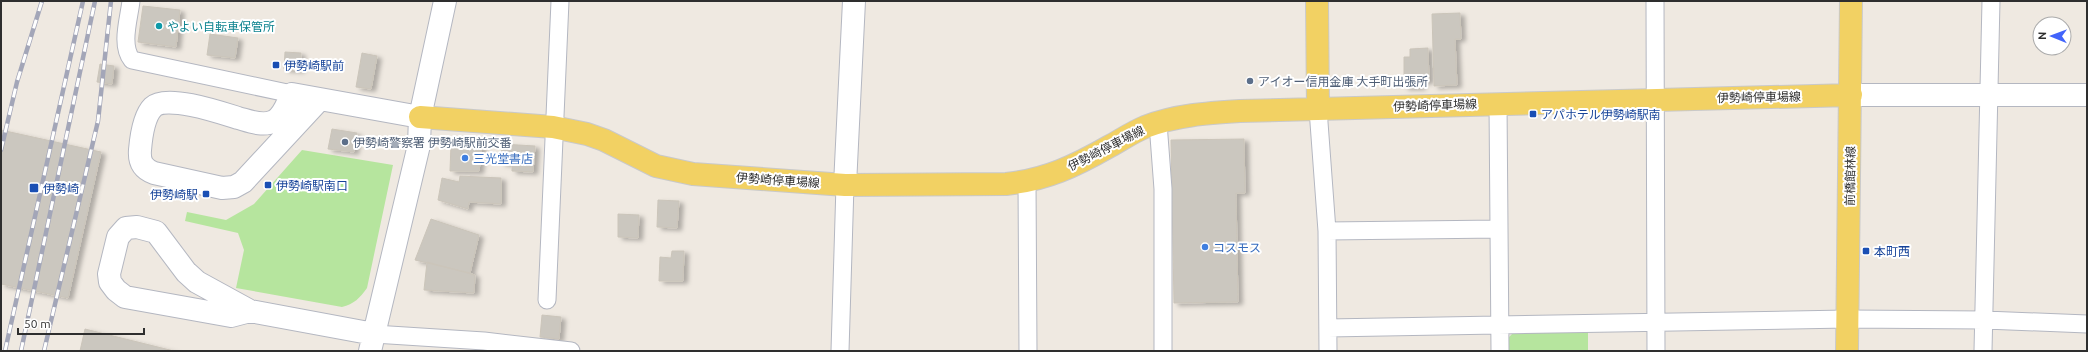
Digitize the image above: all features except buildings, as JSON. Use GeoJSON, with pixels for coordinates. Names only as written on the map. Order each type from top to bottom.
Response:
{"type":"FeatureCollection","features":[{"type":"Feature","properties":{"kind":"main road"},"geometry":{"type":"LineString","coordinates":[[1317,1],[1318,109]]}},
{"type":"Feature","properties":{"kind":"main road","name":"前橋館林線"},"geometry":{"type":"LineString","coordinates":[[1847,351],[1851,1]]}},
{"type":"Feature","properties":{"kind":"main road","name":"伊勢崎停車場線"},"geometry":{"type":"LineString","coordinates":[[420,117],[554,127],[573,130],[604,140],[656,166],[677,172],[845,185],[1027,182],[1052,175],[1079,163],[1144,128],[1158,123],[1196,114],[1240,110],[1851,95]]}},
{"type":"Feature","properties":{"kind":"street"},"geometry":{"type":"LineString","coordinates":[[131,1],[126,46],[127,54],[132,60],[319,100],[420,117]]}},
{"type":"Feature","properties":{"kind":"street"},"geometry":{"type":"LineString","coordinates":[[372,342],[419,145],[420,117],[445,1]]}},
{"type":"Feature","properties":{"kind":"street"},"geometry":{"type":"LineString","coordinates":[[547,300],[560,1]]}},
{"type":"Feature","properties":{"kind":"street"},"geometry":{"type":"LineString","coordinates":[[840,351],[845,185],[854,1]]}},
{"type":"Feature","properties":{"kind":"street"},"geometry":{"type":"LineString","coordinates":[[1655,1],[1656,351]]}},
{"type":"Feature","properties":{"kind":"street"},"geometry":{"type":"LineString","coordinates":[[1983,351],[1985,320],[1988,94],[1991,1]]}},
{"type":"Feature","properties":{"kind":"street"},"geometry":{"type":"LineString","coordinates":[[292,94],[280,116],[268,123],[252,122],[214,111],[172,102],[158,104],[154,106],[147,117],[140,150],[141,163],[146,170],[154,173],[222,188],[234,188],[243,182],[319,100]]}},
{"type":"Feature","properties":{"kind":"street"},"geometry":{"type":"LineString","coordinates":[[1851,95],[2087,95]]}},
{"type":"Feature","properties":{"kind":"street"},"geometry":{"type":"LineString","coordinates":[[1498,104],[1500,351]]}},
{"type":"Feature","properties":{"kind":"street"},"geometry":{"type":"LineString","coordinates":[[1318,109],[1327,231],[1328,351]]}},
{"type":"Feature","properties":{"kind":"street"},"geometry":{"type":"LineString","coordinates":[[1158,123],[1163,189],[1162,351]]}},
{"type":"Feature","properties":{"kind":"street"},"geometry":{"type":"LineString","coordinates":[[1027,182],[1028,351]]}},
{"type":"Feature","properties":{"kind":"street"},"geometry":{"type":"LineString","coordinates":[[250,311],[231,316],[125,297],[116,290],[110,282],[109,274],[118,237],[126,228],[137,227],[156,232],[186,272],[197,282],[250,311],[372,342],[484,341],[529,349],[571,351]]}},
{"type":"Feature","properties":{"kind":"street"},"geometry":{"type":"LineString","coordinates":[[1327,231],[1499,229]]}},
{"type":"Feature","properties":{"kind":"street"},"geometry":{"type":"LineString","coordinates":[[1328,328],[1848,319],[1985,320],[2087,324]]}},
{"type":"Feature","properties":{"kind":"green space"},"geometry":{"type":"Polygon","coordinates":[[[302,150],[393,165],[367,288],[356,300],[342,307],[236,288],[244,250],[238,233],[185,221],[187,212],[226,220],[254,204],[302,150]]]}},
{"type":"Feature","properties":{"kind":"green space"},"geometry":{"type":"Polygon","coordinates":[[[1515,331],[1588,331],[1588,351],[1509,351],[1509,337],[1515,331]]]}},
{"type":"Feature","properties":{"kind":"railway"},"geometry":{"type":"LineString","coordinates":[[1,150],[17,82],[42,1]]}},
{"type":"Feature","properties":{"kind":"railway"},"geometry":{"type":"LineString","coordinates":[[5,351],[83,1]]}},
{"type":"Feature","properties":{"kind":"railway"},"geometry":{"type":"LineString","coordinates":[[21,351],[95,1]]}},
{"type":"Feature","properties":{"kind":"railway"},"geometry":{"type":"LineString","coordinates":[[44,351],[98,121],[111,1]]}},
{"type":"Feature","properties":{"kind":"place","name":"やよい自転車保管所"},"geometry":{"type":"Point","coordinates":[159,26]}},
{"type":"Feature","properties":{"kind":"place","name":"伊勢崎駅前"},"geometry":{"type":"Point","coordinates":[276,65]}},
{"type":"Feature","properties":{"kind":"place","name":"アイオー信用金庫 大手町出張所"},"geometry":{"type":"Point","coordinates":[1250,81]}},
{"type":"Feature","properties":{"kind":"place","name":"アパホテル伊勢崎駅南"},"geometry":{"type":"Point","coordinates":[1533,114]}},
{"type":"Feature","properties":{"kind":"place","name":"伊勢崎警察署 伊勢崎駅前交番"},"geometry":{"type":"Point","coordinates":[345,142]}},
{"type":"Feature","properties":{"kind":"place","name":"三光堂書店"},"geometry":{"type":"Point","coordinates":[465,158]}},
{"type":"Feature","properties":{"kind":"place","name":"伊勢崎駅南口"},"geometry":{"type":"Point","coordinates":[268,185]}},
{"type":"Feature","properties":{"kind":"place","name":"伊勢崎"},"geometry":{"type":"Point","coordinates":[34,188]}},
{"type":"Feature","properties":{"kind":"place","name":"伊勢崎駅"},"geometry":{"type":"Point","coordinates":[206,194]}},
{"type":"Feature","properties":{"kind":"place","name":"コスモス"},"geometry":{"type":"Point","coordinates":[1205,247]}},
{"type":"Feature","properties":{"kind":"place","name":"本町西"},"geometry":{"type":"Point","coordinates":[1866,251]}}]}
